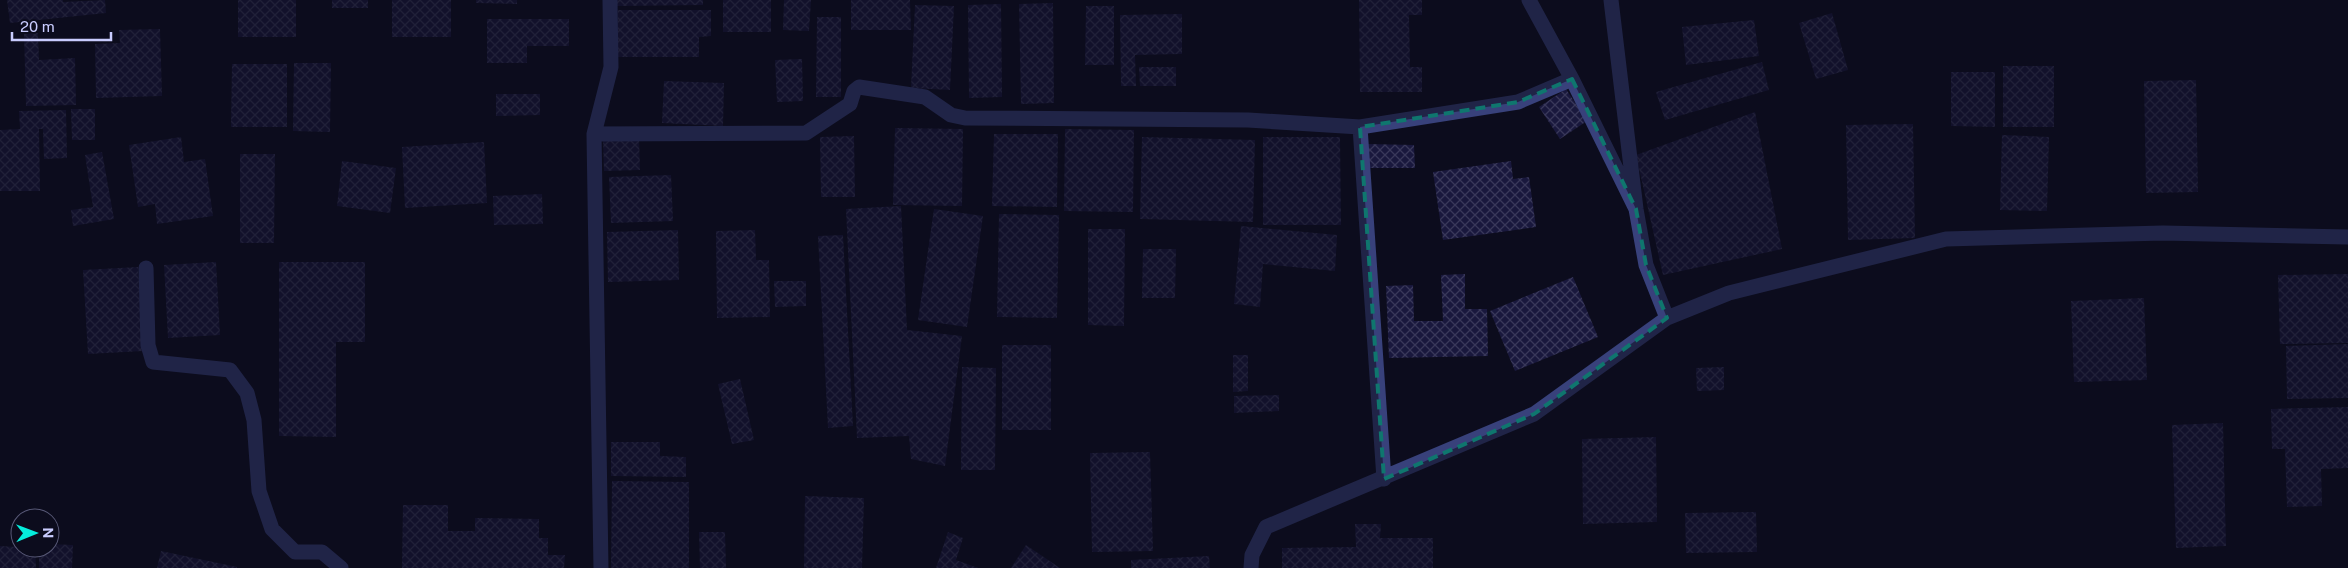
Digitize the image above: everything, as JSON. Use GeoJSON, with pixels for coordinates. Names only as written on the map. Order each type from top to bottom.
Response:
{"type":"FeatureCollection","features":[{"type":"Feature","properties":{"kind":"street"},"geometry":{"type":"LineString","coordinates":[[601,568],[594,134],[611,68],[610,0]]}},
{"type":"Feature","properties":{"kind":"street"},"geometry":{"type":"LineString","coordinates":[[1529,0],[1572,79],[1636,209]]}},
{"type":"Feature","properties":{"kind":"street"},"geometry":{"type":"LineString","coordinates":[[1611,0],[1636,209],[1646,265],[1668,318]]}},
{"type":"Feature","properties":{"kind":"street"},"geometry":{"type":"LineString","coordinates":[[594,134],[806,133],[850,104],[854,91],[859,87],[925,97],[951,115],[965,118],[1248,120],[1360,127],[1518,102],[1572,79]]}},
{"type":"Feature","properties":{"kind":"street"},"geometry":{"type":"LineString","coordinates":[[1360,127],[1384,479]]}},
{"type":"Feature","properties":{"kind":"street"},"geometry":{"type":"LineString","coordinates":[[1251,568],[1252,555],[1266,527],[1384,479],[1534,414],[1668,318],[1729,292],[1946,240],[2163,233],[2348,237]]}},
{"type":"Feature","properties":{"kind":"street"},"geometry":{"type":"LineString","coordinates":[[146,268],[148,345],[153,362],[230,370],[247,393],[254,420],[259,490],[272,529],[295,552],[322,552],[341,568]]}},
{"type":"Feature","properties":{"kind":"highlighted area"},"geometry":{"type":"Polygon","coordinates":[[[1572,79],[1636,209],[1646,265],[1667,318],[1534,414],[1384,479],[1360,127],[1518,102],[1572,79]]]}},
{"type":"Feature","properties":{"kind":"building"},"geometry":{"type":"Polygon","coordinates":[[[7,0],[63,0],[63,2],[105,0],[106,13],[10,23],[7,0]]]}},
{"type":"Feature","properties":{"kind":"building"},"geometry":{"type":"Polygon","coordinates":[[[238,0],[296,0],[296,37],[238,37],[238,0]]]}},
{"type":"Feature","properties":{"kind":"building"},"geometry":{"type":"Polygon","coordinates":[[[332,0],[368,0],[368,8],[332,8],[332,0]]]}},
{"type":"Feature","properties":{"kind":"building"},"geometry":{"type":"Polygon","coordinates":[[[392,0],[451,0],[451,37],[392,37],[392,0]]]}},
{"type":"Feature","properties":{"kind":"building"},"geometry":{"type":"Polygon","coordinates":[[[476,0],[517,0],[517,4],[476,3],[476,0]]]}},
{"type":"Feature","properties":{"kind":"building"},"geometry":{"type":"Polygon","coordinates":[[[617,0],[703,0],[703,5],[617,6],[617,0]]]}},
{"type":"Feature","properties":{"kind":"building"},"geometry":{"type":"Polygon","coordinates":[[[723,0],[771,0],[771,32],[723,32],[723,0]]]}},
{"type":"Feature","properties":{"kind":"building"},"geometry":{"type":"Polygon","coordinates":[[[784,0],[811,0],[809,31],[783,30],[784,0]]]}},
{"type":"Feature","properties":{"kind":"building"},"geometry":{"type":"Polygon","coordinates":[[[851,0],[910,0],[911,30],[851,30],[851,0]]]}},
{"type":"Feature","properties":{"kind":"building"},"geometry":{"type":"Polygon","coordinates":[[[1359,0],[1422,0],[1422,15],[1409,15],[1410,67],[1422,67],[1422,92],[1360,92],[1359,0]]]}},
{"type":"Feature","properties":{"kind":"building"},"geometry":{"type":"Polygon","coordinates":[[[1053,3],[1054,103],[1021,104],[1019,4],[1053,3]]]}},
{"type":"Feature","properties":{"kind":"building"},"geometry":{"type":"Polygon","coordinates":[[[1001,4],[1002,97],[969,98],[968,5],[1001,4]]]}},
{"type":"Feature","properties":{"kind":"building"},"geometry":{"type":"Polygon","coordinates":[[[915,5],[954,6],[950,90],[911,88],[915,5]]]}},
{"type":"Feature","properties":{"kind":"building"},"geometry":{"type":"Polygon","coordinates":[[[1086,6],[1114,6],[1114,65],[1085,65],[1086,6]]]}},
{"type":"Feature","properties":{"kind":"building"},"geometry":{"type":"Polygon","coordinates":[[[618,10],[711,10],[711,36],[699,37],[699,57],[618,57],[618,10]]]}},
{"type":"Feature","properties":{"kind":"building"},"geometry":{"type":"Polygon","coordinates":[[[1832,13],[1848,70],[1816,79],[1799,23],[1832,13]]]}},
{"type":"Feature","properties":{"kind":"building"},"geometry":{"type":"Polygon","coordinates":[[[1182,14],[1182,54],[1135,55],[1136,86],[1121,86],[1120,15],[1182,14]]]}},
{"type":"Feature","properties":{"kind":"building"},"geometry":{"type":"Polygon","coordinates":[[[817,17],[841,17],[841,97],[816,97],[817,17]]]}},
{"type":"Feature","properties":{"kind":"building"},"geometry":{"type":"Polygon","coordinates":[[[487,19],[569,19],[569,46],[527,46],[527,63],[487,63],[487,19]]]}},
{"type":"Feature","properties":{"kind":"building"},"geometry":{"type":"Polygon","coordinates":[[[1754,20],[1759,56],[1686,65],[1682,27],[1754,20]]]}},
{"type":"Feature","properties":{"kind":"building"},"geometry":{"type":"Polygon","coordinates":[[[160,29],[162,96],[96,98],[95,44],[120,43],[119,30],[160,29]]]}},
{"type":"Feature","properties":{"kind":"building"},"geometry":{"type":"Polygon","coordinates":[[[24,33],[38,33],[39,60],[75,58],[76,105],[26,106],[24,33]]]}},
{"type":"Feature","properties":{"kind":"building"},"geometry":{"type":"Polygon","coordinates":[[[802,59],[803,101],[777,102],[775,60],[802,59]]]}},
{"type":"Feature","properties":{"kind":"building"},"geometry":{"type":"Polygon","coordinates":[[[1762,62],[1769,90],[1665,120],[1656,92],[1762,62]]]}},
{"type":"Feature","properties":{"kind":"building"},"geometry":{"type":"Polygon","coordinates":[[[294,63],[331,63],[330,132],[293,131],[294,63]]]}},
{"type":"Feature","properties":{"kind":"building"},"geometry":{"type":"Polygon","coordinates":[[[232,64],[287,64],[287,127],[231,127],[232,64]]]}},
{"type":"Feature","properties":{"kind":"building"},"geometry":{"type":"Polygon","coordinates":[[[2003,66],[2054,66],[2054,127],[2003,127],[2003,66]]]}},
{"type":"Feature","properties":{"kind":"building"},"geometry":{"type":"Polygon","coordinates":[[[1139,67],[1176,67],[1176,86],[1140,86],[1139,67]]]}},
{"type":"Feature","properties":{"kind":"building"},"geometry":{"type":"Polygon","coordinates":[[[1951,72],[1995,72],[1995,127],[1951,126],[1951,72]]]}},
{"type":"Feature","properties":{"kind":"building"},"geometry":{"type":"Polygon","coordinates":[[[2196,80],[2198,192],[2146,193],[2144,81],[2196,80]]]}},
{"type":"Feature","properties":{"kind":"building"},"geometry":{"type":"Polygon","coordinates":[[[664,81],[724,83],[723,126],[662,123],[664,81]]]}},
{"type":"Feature","properties":{"kind":"building"},"geometry":{"type":"Polygon","coordinates":[[[1566,89],[1587,121],[1560,139],[1539,107],[1566,89]]]}},
{"type":"Feature","properties":{"kind":"building"},"geometry":{"type":"Polygon","coordinates":[[[496,94],[540,94],[540,115],[496,116],[496,94]]]}},
{"type":"Feature","properties":{"kind":"building"},"geometry":{"type":"Polygon","coordinates":[[[71,109],[95,109],[95,140],[72,140],[71,109]]]}},
{"type":"Feature","properties":{"kind":"building"},"geometry":{"type":"Polygon","coordinates":[[[66,110],[67,158],[44,159],[43,129],[39,129],[40,191],[0,191],[0,130],[20,129],[19,111],[66,110]]]}},
{"type":"Feature","properties":{"kind":"building"},"geometry":{"type":"Polygon","coordinates":[[[1755,112],[1782,249],[1663,275],[1636,155],[1755,112]]]}},
{"type":"Feature","properties":{"kind":"building"},"geometry":{"type":"Polygon","coordinates":[[[1913,124],[1915,238],[1848,240],[1846,125],[1913,124]]]}},
{"type":"Feature","properties":{"kind":"building"},"geometry":{"type":"Polygon","coordinates":[[[895,128],[963,129],[962,206],[893,205],[895,128]]]}},
{"type":"Feature","properties":{"kind":"building"},"geometry":{"type":"Polygon","coordinates":[[[1065,129],[1134,130],[1133,212],[1064,211],[1065,129]]]}},
{"type":"Feature","properties":{"kind":"building"},"geometry":{"type":"Polygon","coordinates":[[[994,134],[1058,134],[1057,207],[992,206],[994,134]]]}},
{"type":"Feature","properties":{"kind":"building"},"geometry":{"type":"Polygon","coordinates":[[[639,135],[640,170],[604,171],[603,136],[639,135]]]}},
{"type":"Feature","properties":{"kind":"building"},"geometry":{"type":"Polygon","coordinates":[[[2002,135],[2049,137],[2047,211],[2000,210],[2002,135]]]}},
{"type":"Feature","properties":{"kind":"building"},"geometry":{"type":"Polygon","coordinates":[[[854,136],[855,197],[821,197],[820,137],[854,136]]]}},
{"type":"Feature","properties":{"kind":"building"},"geometry":{"type":"Polygon","coordinates":[[[181,137],[184,162],[205,159],[213,216],[157,224],[155,204],[138,207],[129,145],[181,137]]]}},
{"type":"Feature","properties":{"kind":"building"},"geometry":{"type":"Polygon","coordinates":[[[1142,137],[1255,140],[1253,222],[1140,219],[1142,137]]]}},
{"type":"Feature","properties":{"kind":"building"},"geometry":{"type":"Polygon","coordinates":[[[1263,137],[1340,137],[1341,225],[1263,225],[1263,137]]]}},
{"type":"Feature","properties":{"kind":"building"},"geometry":{"type":"Polygon","coordinates":[[[484,142],[487,203],[405,208],[402,147],[484,142]]]}},
{"type":"Feature","properties":{"kind":"building"},"geometry":{"type":"Polygon","coordinates":[[[1365,144],[1414,145],[1415,168],[1365,168],[1365,144]]]}},
{"type":"Feature","properties":{"kind":"building"},"geometry":{"type":"Polygon","coordinates":[[[102,152],[114,219],[73,226],[71,210],[93,207],[85,155],[102,152]]]}},
{"type":"Feature","properties":{"kind":"building"},"geometry":{"type":"Polygon","coordinates":[[[240,154],[275,154],[274,243],[240,243],[240,154]]]}},
{"type":"Feature","properties":{"kind":"building"},"geometry":{"type":"Polygon","coordinates":[[[342,161],[396,168],[390,213],[337,206],[342,161]]]}},
{"type":"Feature","properties":{"kind":"building"},"geometry":{"type":"Polygon","coordinates":[[[1511,161],[1513,179],[1529,177],[1536,227],[1443,240],[1433,172],[1511,161]]]}},
{"type":"Feature","properties":{"kind":"building"},"geometry":{"type":"Polygon","coordinates":[[[671,175],[673,221],[611,223],[609,177],[671,175]]]}},
{"type":"Feature","properties":{"kind":"building"},"geometry":{"type":"Polygon","coordinates":[[[542,194],[543,224],[494,225],[493,196],[542,194]]]}},
{"type":"Feature","properties":{"kind":"building"},"geometry":{"type":"Polygon","coordinates":[[[901,206],[907,330],[962,336],[945,466],[911,459],[909,436],[857,438],[846,209],[901,206]]]}},
{"type":"Feature","properties":{"kind":"building"},"geometry":{"type":"Polygon","coordinates":[[[934,209],[983,216],[967,327],[918,320],[934,209]]]}},
{"type":"Feature","properties":{"kind":"building"},"geometry":{"type":"Polygon","coordinates":[[[999,214],[1059,215],[1057,318],[997,317],[999,214]]]}},
{"type":"Feature","properties":{"kind":"building"},"geometry":{"type":"Polygon","coordinates":[[[1241,226],[1337,235],[1335,271],[1263,264],[1260,307],[1234,304],[1241,226]]]}},
{"type":"Feature","properties":{"kind":"building"},"geometry":{"type":"Polygon","coordinates":[[[1088,229],[1125,229],[1124,326],[1088,325],[1088,229]]]}},
{"type":"Feature","properties":{"kind":"building"},"geometry":{"type":"Polygon","coordinates":[[[678,230],[679,280],[608,282],[607,232],[678,230]]]}},
{"type":"Feature","properties":{"kind":"building"},"geometry":{"type":"Polygon","coordinates":[[[755,230],[756,260],[769,260],[770,317],[717,318],[716,231],[755,230]]]}},
{"type":"Feature","properties":{"kind":"building"},"geometry":{"type":"Polygon","coordinates":[[[843,235],[853,426],[828,428],[818,236],[843,235]]]}},
{"type":"Feature","properties":{"kind":"building"},"geometry":{"type":"Polygon","coordinates":[[[1143,249],[1176,249],[1175,298],[1142,298],[1143,249]]]}},
{"type":"Feature","properties":{"kind":"building"},"geometry":{"type":"Polygon","coordinates":[[[216,262],[220,335],[168,338],[164,265],[216,262]]]}},
{"type":"Feature","properties":{"kind":"building"},"geometry":{"type":"Polygon","coordinates":[[[279,262],[365,262],[365,342],[336,342],[336,437],[279,436],[279,262]]]}},
{"type":"Feature","properties":{"kind":"building"},"geometry":{"type":"Polygon","coordinates":[[[138,267],[143,351],[88,354],[83,270],[138,267]]]}},
{"type":"Feature","properties":{"kind":"building"},"geometry":{"type":"Polygon","coordinates":[[[1465,274],[1465,309],[1487,309],[1488,356],[1389,358],[1386,286],[1413,285],[1414,321],[1443,321],[1441,275],[1465,274]]]}},
{"type":"Feature","properties":{"kind":"building"},"geometry":{"type":"Polygon","coordinates":[[[2348,274],[2348,343],[2280,344],[2278,275],[2348,274]]]}},
{"type":"Feature","properties":{"kind":"building"},"geometry":{"type":"Polygon","coordinates":[[[1573,277],[1598,337],[1515,371],[1490,311],[1573,277]]]}},
{"type":"Feature","properties":{"kind":"building"},"geometry":{"type":"Polygon","coordinates":[[[774,281],[806,281],[806,306],[775,307],[774,281]]]}},
{"type":"Feature","properties":{"kind":"building"},"geometry":{"type":"Polygon","coordinates":[[[2144,298],[2147,380],[2074,382],[2071,301],[2144,298]]]}},
{"type":"Feature","properties":{"kind":"building"},"geometry":{"type":"Polygon","coordinates":[[[2348,344],[2348,398],[2287,399],[2286,346],[2348,344]]]}},
{"type":"Feature","properties":{"kind":"building"},"geometry":{"type":"Polygon","coordinates":[[[1002,345],[1051,345],[1051,430],[1002,430],[1002,345]]]}},
{"type":"Feature","properties":{"kind":"building"},"geometry":{"type":"Polygon","coordinates":[[[1233,355],[1248,355],[1248,391],[1233,392],[1233,355]]]}},
{"type":"Feature","properties":{"kind":"building"},"geometry":{"type":"Polygon","coordinates":[[[962,367],[996,368],[995,470],[961,470],[962,367]]]}},
{"type":"Feature","properties":{"kind":"building"},"geometry":{"type":"Polygon","coordinates":[[[1724,367],[1724,390],[1697,391],[1696,368],[1724,367]]]}},
{"type":"Feature","properties":{"kind":"building"},"geometry":{"type":"Polygon","coordinates":[[[740,379],[754,440],[732,444],[718,384],[740,379]]]}},
{"type":"Feature","properties":{"kind":"building"},"geometry":{"type":"Polygon","coordinates":[[[1279,395],[1279,411],[1234,413],[1234,396],[1279,395]]]}},
{"type":"Feature","properties":{"kind":"building"},"geometry":{"type":"Polygon","coordinates":[[[2348,407],[2348,468],[2321,469],[2322,506],[2287,507],[2285,449],[2272,449],[2271,409],[2348,407]]]}},
{"type":"Feature","properties":{"kind":"building"},"geometry":{"type":"Polygon","coordinates":[[[2223,423],[2226,546],[2176,548],[2172,425],[2223,423]]]}},
{"type":"Feature","properties":{"kind":"building"},"geometry":{"type":"Polygon","coordinates":[[[1656,437],[1657,522],[1583,524],[1582,439],[1656,437]]]}},
{"type":"Feature","properties":{"kind":"building"},"geometry":{"type":"Polygon","coordinates":[[[611,442],[660,442],[660,456],[686,457],[686,477],[611,476],[611,442]]]}},
{"type":"Feature","properties":{"kind":"building"},"geometry":{"type":"Polygon","coordinates":[[[1150,452],[1153,551],[1092,552],[1090,453],[1150,452]]]}},
{"type":"Feature","properties":{"kind":"building"},"geometry":{"type":"Polygon","coordinates":[[[612,481],[689,482],[689,568],[611,568],[612,481]]]}},
{"type":"Feature","properties":{"kind":"building"},"geometry":{"type":"Polygon","coordinates":[[[805,496],[864,498],[862,568],[804,568],[805,496]]]}},
{"type":"Feature","properties":{"kind":"building"},"geometry":{"type":"Polygon","coordinates":[[[403,505],[448,505],[448,531],[475,531],[475,518],[539,519],[539,538],[548,538],[548,555],[565,555],[564,568],[402,568],[403,505]]]}},
{"type":"Feature","properties":{"kind":"building"},"geometry":{"type":"Polygon","coordinates":[[[1756,512],[1757,552],[1686,553],[1685,513],[1756,512]]]}},
{"type":"Feature","properties":{"kind":"building"},"geometry":{"type":"Polygon","coordinates":[[[1355,524],[1381,524],[1380,538],[1433,538],[1433,568],[1282,568],[1282,548],[1356,547],[1355,524]]]}},
{"type":"Feature","properties":{"kind":"building"},"geometry":{"type":"Polygon","coordinates":[[[699,532],[725,532],[726,568],[700,568],[699,532]]]}},
{"type":"Feature","properties":{"kind":"building"},"geometry":{"type":"Polygon","coordinates":[[[948,532],[963,538],[956,560],[978,568],[936,568],[948,532]]]}},
{"type":"Feature","properties":{"kind":"building"},"geometry":{"type":"Polygon","coordinates":[[[60,544],[73,545],[72,568],[39,568],[39,558],[60,558],[60,544]]]}},
{"type":"Feature","properties":{"kind":"building"},"geometry":{"type":"Polygon","coordinates":[[[1026,545],[1060,568],[1011,568],[1026,545]]]}},
{"type":"Feature","properties":{"kind":"building"},"geometry":{"type":"Polygon","coordinates":[[[0,546],[10,547],[10,558],[36,558],[36,568],[0,568],[0,546]]]}},
{"type":"Feature","properties":{"kind":"building"},"geometry":{"type":"Polygon","coordinates":[[[161,551],[237,567],[237,568],[157,568],[161,551]]]}},
{"type":"Feature","properties":{"kind":"building"},"geometry":{"type":"Polygon","coordinates":[[[1209,556],[1210,568],[1131,568],[1131,560],[1209,556]]]}}]}
